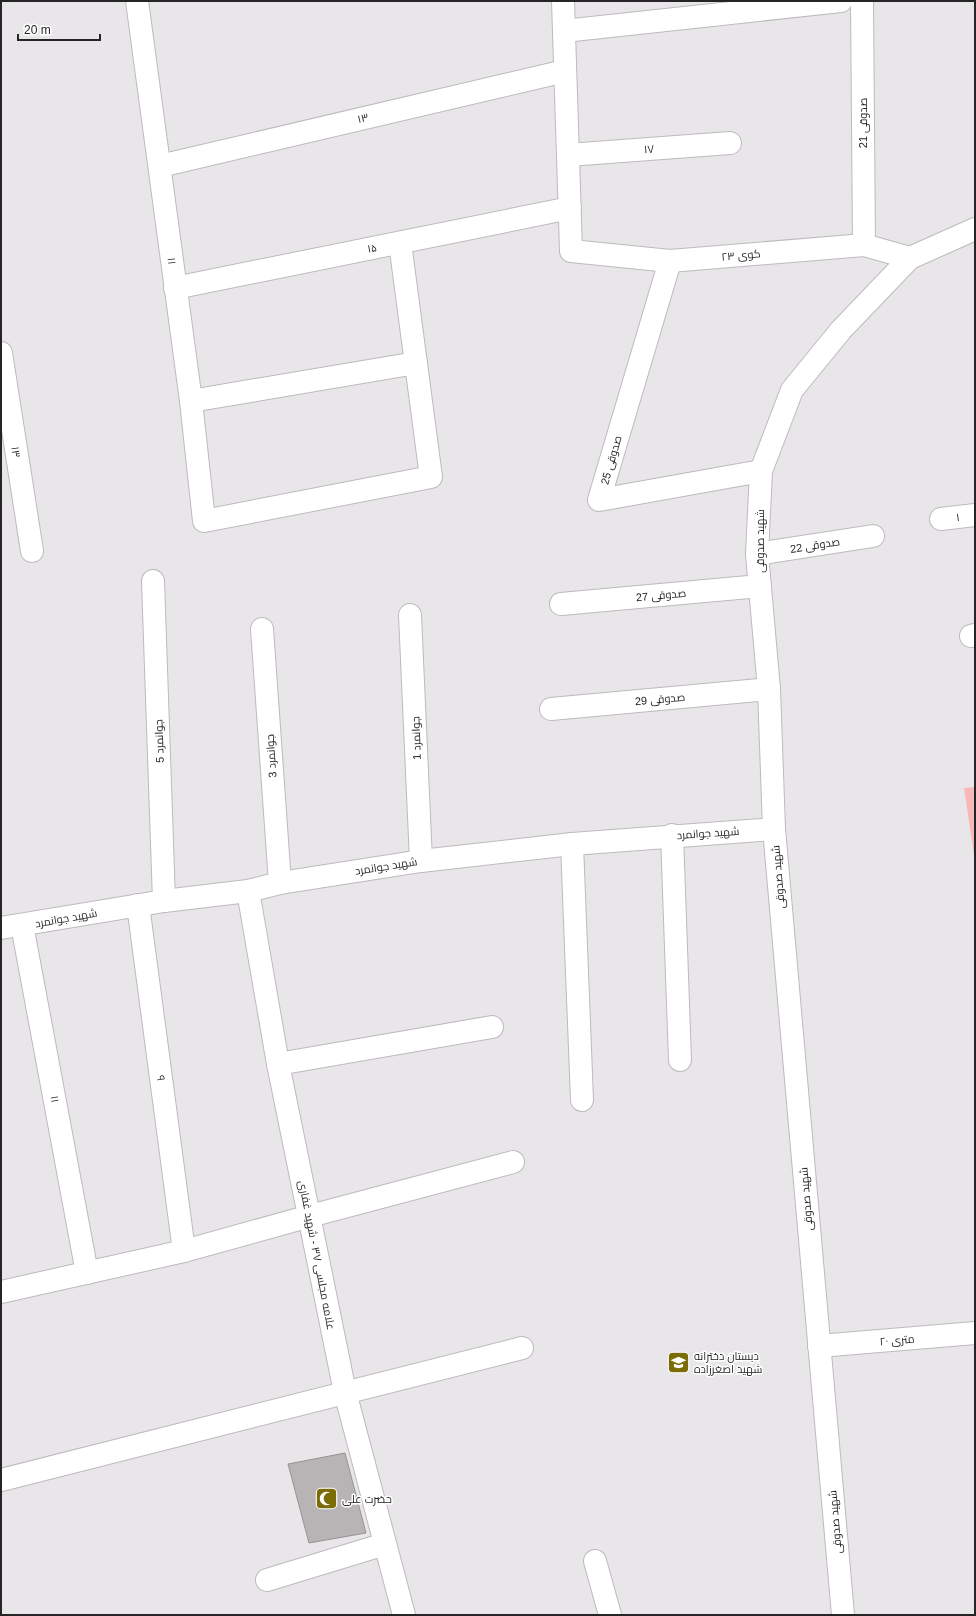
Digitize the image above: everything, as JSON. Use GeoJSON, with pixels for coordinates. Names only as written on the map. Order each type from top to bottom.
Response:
{"type":"FeatureCollection","features":[{"type":"Feature","properties":{"kind":"street","name":"۱۱"},"geometry":{"type":"LineString","coordinates":[[137,1],[160,166],[204,521],[430,477],[416,363]]}},
{"type":"Feature","properties":{"kind":"street"},"geometry":{"type":"LineString","coordinates":[[563,1],[570,208]]}},
{"type":"Feature","properties":{"kind":"street"},"geometry":{"type":"LineString","coordinates":[[564,31],[841,1]]}},
{"type":"Feature","properties":{"kind":"street","name":"صدوقی 21"},"geometry":{"type":"LineString","coordinates":[[862,1],[864,245]]}},
{"type":"Feature","properties":{"kind":"street","name":"۱۳"},"geometry":{"type":"LineString","coordinates":[[160,166],[565,71]]}},
{"type":"Feature","properties":{"kind":"street","name":"۱۷"},"geometry":{"type":"LineString","coordinates":[[568,155],[730,143]]}},
{"type":"Feature","properties":{"kind":"street","name":"کوی ۲۳"},"geometry":{"type":"LineString","coordinates":[[570,208],[571,251],[670,261],[864,245],[910,258]]}},
{"type":"Feature","properties":{"kind":"street","name":"۱۵"},"geometry":{"type":"LineString","coordinates":[[175,288],[570,208]]}},
{"type":"Feature","properties":{"kind":"street","name":"شهید صدوقی"},"geometry":{"type":"LineString","coordinates":[[843,1615],[774,829],[768,690],[757,554],[761,471],[792,390],[841,330],[910,258],[975,229]]}},
{"type":"Feature","properties":{"kind":"street"},"geometry":{"type":"LineString","coordinates":[[190,401],[416,363],[400,243]]}},
{"type":"Feature","properties":{"kind":"street","name":"صدوقی 25"},"geometry":{"type":"LineString","coordinates":[[670,261],[599,500],[761,471]]}},
{"type":"Feature","properties":{"kind":"street","name":"۱۳"},"geometry":{"type":"LineString","coordinates":[[1,353],[32,551]]}},
{"type":"Feature","properties":{"kind":"street","name":"۱"},"geometry":{"type":"LineString","coordinates":[[941,519],[975,515]]}},
{"type":"Feature","properties":{"kind":"street","name":"صدوقی 22"},"geometry":{"type":"LineString","coordinates":[[757,554],[874,536]]}},
{"type":"Feature","properties":{"kind":"street","name":"جوانمرد 5"},"geometry":{"type":"LineString","coordinates":[[154,581],[164,901]]}},
{"type":"Feature","properties":{"kind":"street","name":"صدوقی 27"},"geometry":{"type":"LineString","coordinates":[[562,604],[760,586]]}},
{"type":"Feature","properties":{"kind":"street","name":"جوانمرد 1"},"geometry":{"type":"LineString","coordinates":[[410,615],[421,861]]}},
{"type":"Feature","properties":{"kind":"street","name":"جوانمرد 3"},"geometry":{"type":"LineString","coordinates":[[262,628],[280,883]]}},
{"type":"Feature","properties":{"kind":"street","name":"صدوقی 29"},"geometry":{"type":"LineString","coordinates":[[551,709],[768,690]]}},
{"type":"Feature","properties":{"kind":"street","name":"شهید جوانمرد"},"geometry":{"type":"LineString","coordinates":[[1,928],[164,901],[248,891],[280,883],[421,861],[572,844],[672,835],[774,829]]}},
{"type":"Feature","properties":{"kind":"street"},"geometry":{"type":"LineString","coordinates":[[672,835],[680,1060]]}},
{"type":"Feature","properties":{"kind":"street"},"geometry":{"type":"LineString","coordinates":[[572,844],[582,1100]]}},
{"type":"Feature","properties":{"kind":"street","name":"علامه مجلسی ۳۷ - شهید غفاری"},"geometry":{"type":"LineString","coordinates":[[248,891],[278,1064],[345,1392],[404,1615]]}},
{"type":"Feature","properties":{"kind":"street","name":"۹"},"geometry":{"type":"LineString","coordinates":[[138,905],[184,1252]]}},
{"type":"Feature","properties":{"kind":"street","name":"۱۱"},"geometry":{"type":"LineString","coordinates":[[22,925],[87,1273]]}},
{"type":"Feature","properties":{"kind":"street"},"geometry":{"type":"LineString","coordinates":[[278,1064],[492,1027]]}},
{"type":"Feature","properties":{"kind":"street"},"geometry":{"type":"LineString","coordinates":[[1,1292],[184,1252],[310,1216],[513,1162]]}},
{"type":"Feature","properties":{"kind":"street","name":"۲۰ متری"},"geometry":{"type":"LineString","coordinates":[[819,1346],[975,1333]]}},
{"type":"Feature","properties":{"kind":"street"},"geometry":{"type":"LineString","coordinates":[[1,1480],[522,1348]]}},
{"type":"Feature","properties":{"kind":"street"},"geometry":{"type":"LineString","coordinates":[[267,1580],[385,1544]]}},
{"type":"Feature","properties":{"kind":"street"},"geometry":{"type":"LineString","coordinates":[[596,1561],[610,1615]]}},
{"type":"Feature","properties":{"kind":"shaded area"},"geometry":{"type":"Polygon","coordinates":[[[975,787],[975,862],[964,788],[975,787]]]}},
{"type":"Feature","properties":{"kind":"building","name":"حضرت علی"},"geometry":{"type":"Polygon","coordinates":[[[345,1453],[366,1533],[309,1543],[288,1464],[345,1453]]]}},
{"type":"Feature","properties":{"kind":"place","name":"دبستان دخترانه شهید اصغرزاده"},"geometry":{"type":"Point","coordinates":[679,1362]}},
{"type":"Feature","properties":{"kind":"place","name":"حضرت علی"},"geometry":{"type":"Point","coordinates":[327,1499]}}]}
